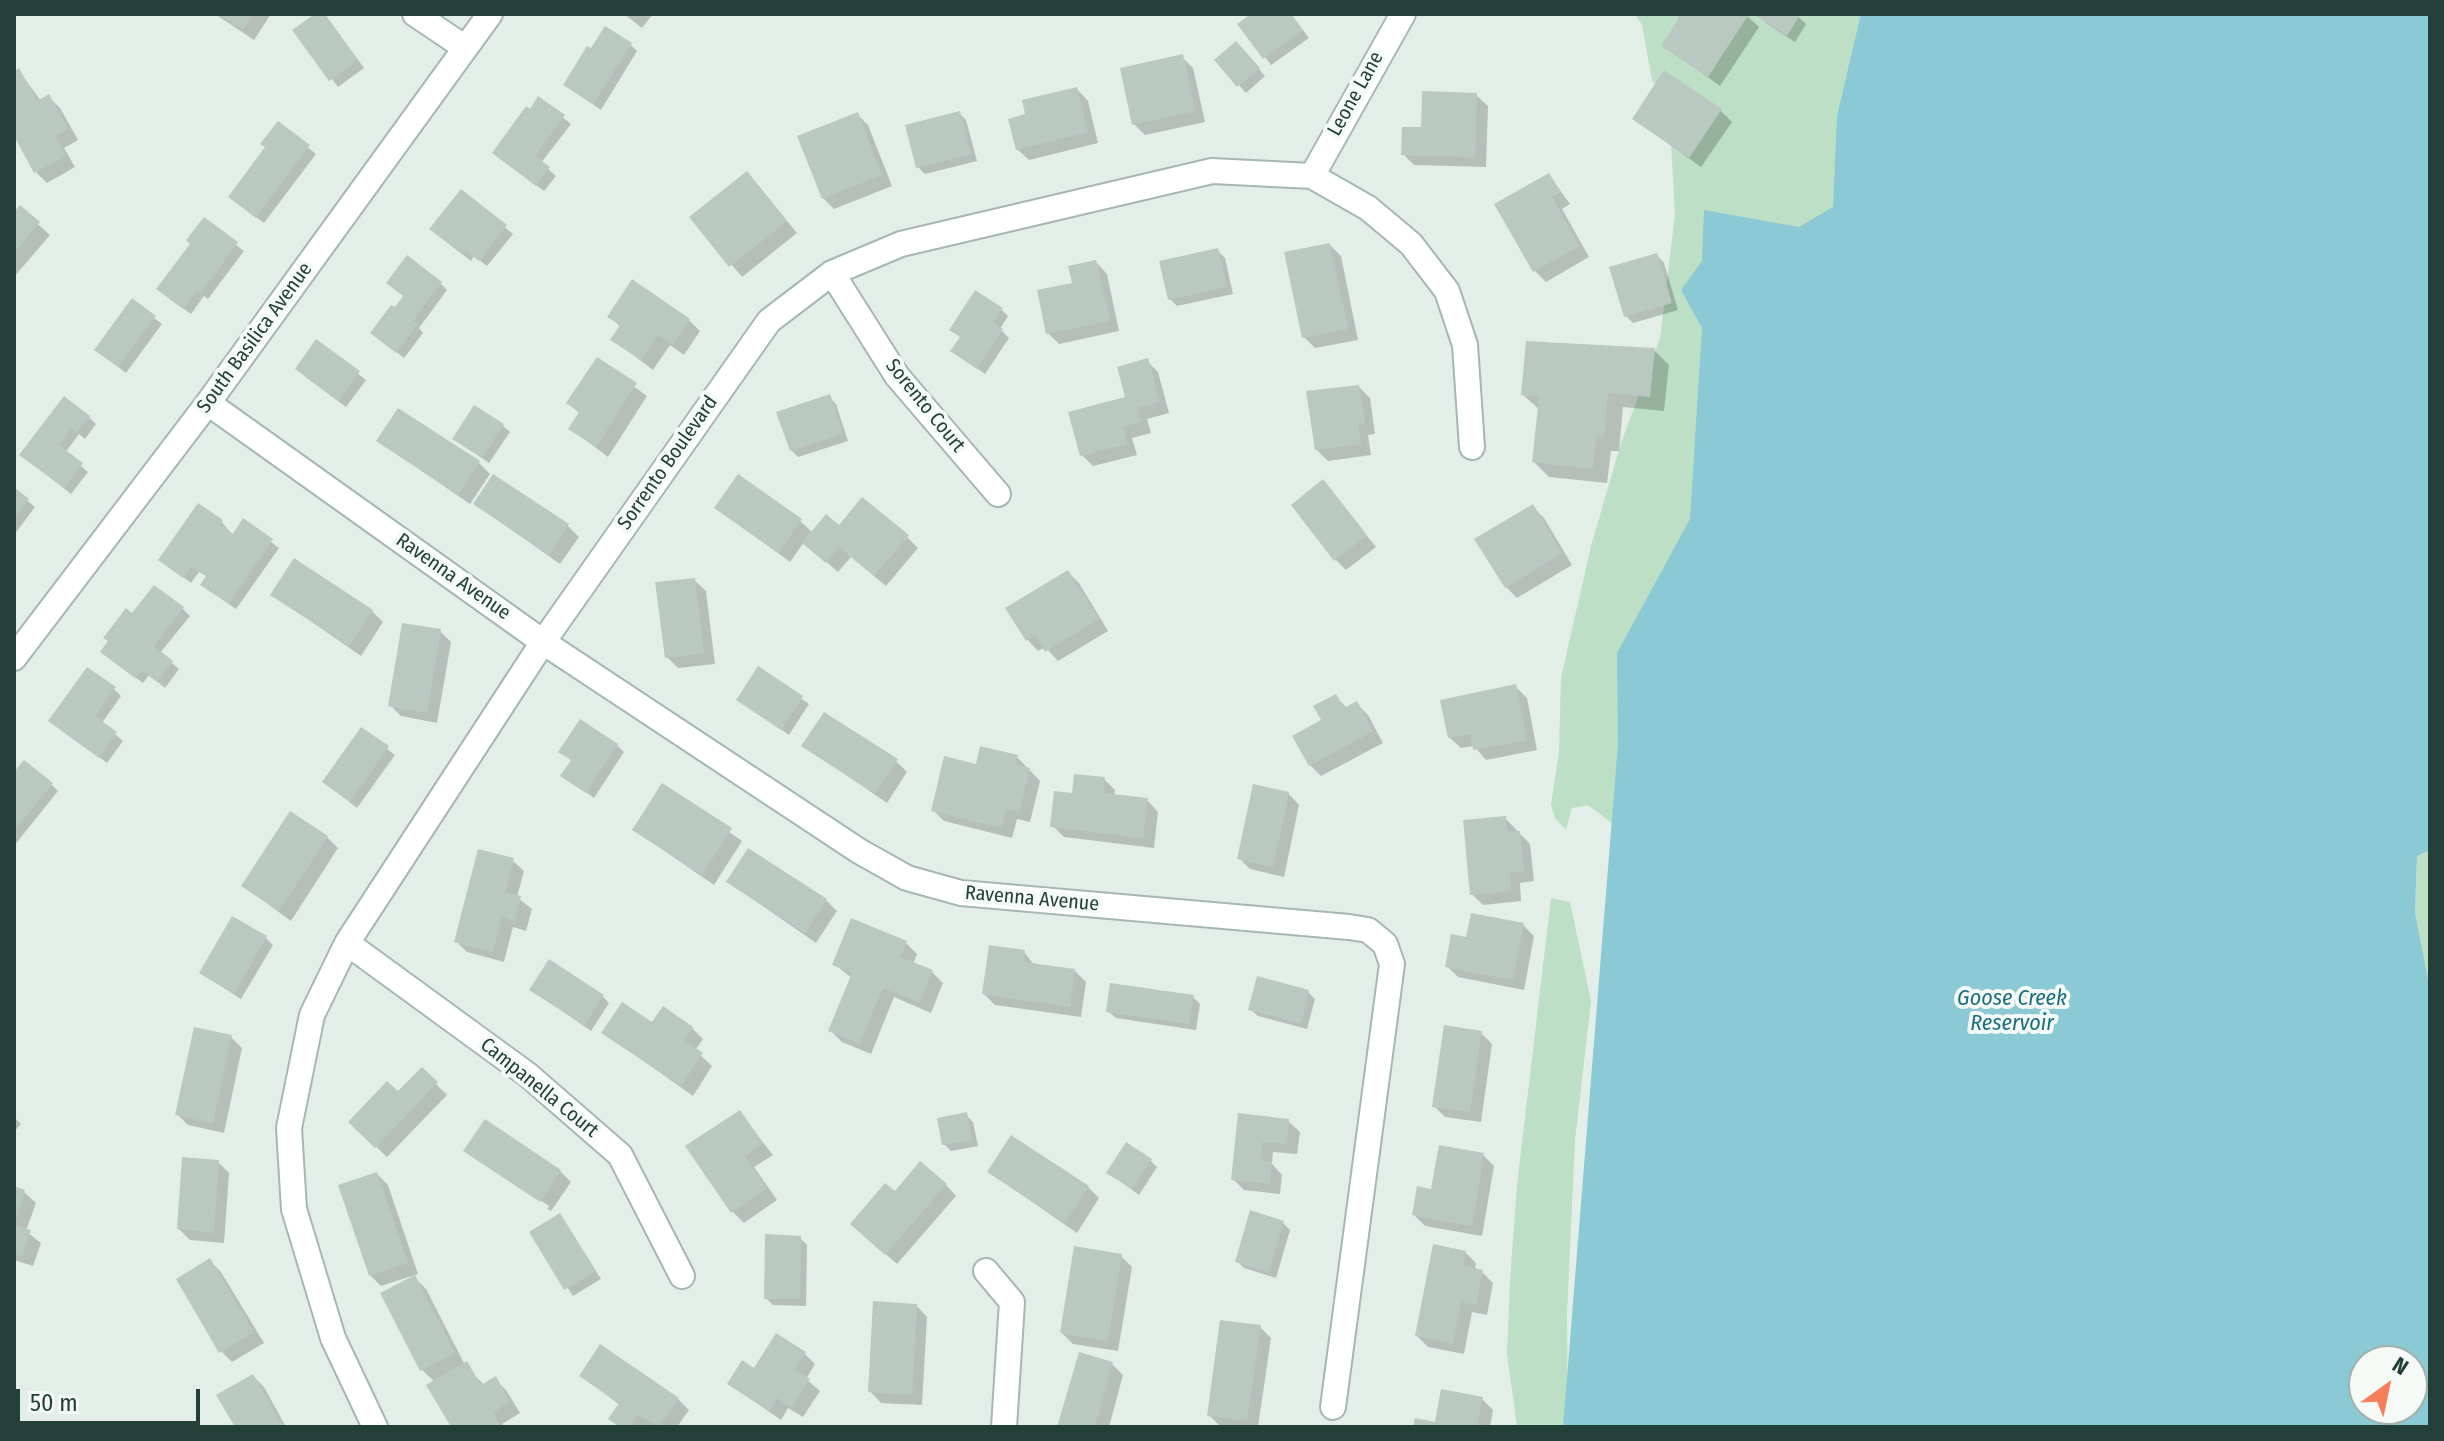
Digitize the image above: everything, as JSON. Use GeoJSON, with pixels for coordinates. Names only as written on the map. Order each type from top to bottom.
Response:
{"type":"FeatureCollection","features":[{"type":"Feature","properties":{"kind":"street"},"geometry":{"type":"LineString","coordinates":[[415,14],[464,47]]}},
{"type":"Feature","properties":{"kind":"street","name":"South Basilica Avenue"},"geometry":{"type":"LineString","coordinates":[[14,658],[208,403],[490,14]]}},
{"type":"Feature","properties":{"kind":"street","name":"Leone Lane"},"geometry":{"type":"LineString","coordinates":[[1312,176],[1403,14]]}},
{"type":"Feature","properties":{"kind":"street","name":"Sorrento Boulevard"},"geometry":{"type":"LineString","coordinates":[[375,1427],[333,1338],[294,1209],[289,1128],[312,1015],[347,943],[543,642],[769,321],[832,273],[901,244],[1212,171],[1312,176],[1368,208],[1411,244],[1447,291],[1465,345],[1472,447]]}},
{"type":"Feature","properties":{"kind":"street","name":"Sorento Court"},"geometry":{"type":"LineString","coordinates":[[832,273],[897,376],[998,494]]}},
{"type":"Feature","properties":{"kind":"street","name":"Ravenna Avenue"},"geometry":{"type":"LineString","coordinates":[[208,403],[543,642],[859,851],[907,878],[961,893],[1349,927],[1368,930],[1385,944],[1392,964],[1333,1407]]}},
{"type":"Feature","properties":{"kind":"street","name":"Campanella Court"},"geometry":{"type":"LineString","coordinates":[[347,943],[528,1075],[620,1155],[682,1276]]}},
{"type":"Feature","properties":{"kind":"street"},"geometry":{"type":"LineString","coordinates":[[986,1271],[1012,1302],[1004,1427]]}},
{"type":"Feature","properties":{"kind":"green space"},"geometry":{"type":"Polygon","coordinates":[[[1635,14],[1964,14],[1613,824],[1588,805],[1572,808],[1566,830],[1555,818],[1551,805],[1559,751],[1561,678],[1591,546],[1621,443],[1660,338],[1675,215],[1669,107],[1652,80],[1642,25],[1635,14]]]}},
{"type":"Feature","properties":{"kind":"green space"},"geometry":{"type":"Polygon","coordinates":[[[2430,850],[2430,989],[2415,913],[2417,856],[2430,850]]]}},
{"type":"Feature","properties":{"kind":"green space"},"geometry":{"type":"Polygon","coordinates":[[[1551,898],[1570,902],[1591,1001],[1575,1140],[1567,1313],[1568,1427],[1517,1427],[1507,1354],[1510,1281],[1517,1185],[1551,898]]]}},
{"type":"Feature","properties":{"kind":"water","name":"Goose Creek Reservoir"},"geometry":{"type":"Polygon","coordinates":[[[1861,14],[2430,14],[2430,850],[2417,856],[2415,913],[2430,989],[2430,1427],[1563,1427],[1618,744],[1617,653],[1690,519],[1702,328],[1681,290],[1702,261],[1704,210],[1799,227],[1833,207],[1837,116],[1861,14]]]}},
{"type":"Feature","properties":{"kind":"building"},"geometry":{"type":"Polygon","coordinates":[[[218,14],[253,14],[243,30],[218,14]]]}},
{"type":"Feature","properties":{"kind":"building"},"geometry":{"type":"Polygon","coordinates":[[[315,14],[325,14],[358,60],[329,81],[292,30],[315,14]]]}},
{"type":"Feature","properties":{"kind":"building"},"geometry":{"type":"Polygon","coordinates":[[[1251,14],[1291,14],[1303,30],[1263,59],[1237,24],[1251,14]]]}},
{"type":"Feature","properties":{"kind":"building"},"geometry":{"type":"Polygon","coordinates":[[[1682,14],[1749,14],[1708,77],[1661,46],[1682,14]]]}},
{"type":"Feature","properties":{"kind":"building"},"geometry":{"type":"Polygon","coordinates":[[[1758,14],[1800,15],[1787,36],[1757,17],[1758,14]]]}},
{"type":"Feature","properties":{"kind":"building"},"geometry":{"type":"Polygon","coordinates":[[[605,26],[632,43],[593,104],[563,85],[587,46],[591,48],[605,26]]]}},
{"type":"Feature","properties":{"kind":"building"},"geometry":{"type":"Polygon","coordinates":[[[1236,41],[1260,68],[1237,87],[1214,60],[1236,41]]]}},
{"type":"Feature","properties":{"kind":"building"},"geometry":{"type":"Polygon","coordinates":[[[1183,54],[1195,111],[1132,125],[1120,68],[1183,54]]]}},
{"type":"Feature","properties":{"kind":"building"},"geometry":{"type":"Polygon","coordinates":[[[19,68],[37,101],[49,94],[68,129],[55,136],[66,156],[34,173],[14,136],[14,71],[19,68]]]}},
{"type":"Feature","properties":{"kind":"building"},"geometry":{"type":"Polygon","coordinates":[[[1664,70],[1722,109],[1689,158],[1632,119],[1664,70]]]}},
{"type":"Feature","properties":{"kind":"building"},"geometry":{"type":"Polygon","coordinates":[[[1077,87],[1088,132],[1016,150],[1008,119],[1025,114],[1022,100],[1077,87]]]}},
{"type":"Feature","properties":{"kind":"building"},"geometry":{"type":"Polygon","coordinates":[[[1422,91],[1477,93],[1475,157],[1401,155],[1402,127],[1421,127],[1422,91]]]}},
{"type":"Feature","properties":{"kind":"building"},"geometry":{"type":"Polygon","coordinates":[[[538,96],[565,115],[535,156],[550,167],[536,186],[492,153],[526,106],[530,109],[538,96]]]}},
{"type":"Feature","properties":{"kind":"building"},"geometry":{"type":"Polygon","coordinates":[[[960,111],[971,154],[916,168],[905,125],[960,111]]]}},
{"type":"Feature","properties":{"kind":"building"},"geometry":{"type":"Polygon","coordinates":[[[858,112],[882,175],[822,199],[797,136],[858,112]]]}},
{"type":"Feature","properties":{"kind":"building"},"geometry":{"type":"Polygon","coordinates":[[[278,121],[310,145],[256,218],[228,197],[265,147],[260,144],[278,121]]]}},
{"type":"Feature","properties":{"kind":"building"},"geometry":{"type":"Polygon","coordinates":[[[747,171],[787,221],[729,267],[689,217],[747,171]]]}},
{"type":"Feature","properties":{"kind":"building"},"geometry":{"type":"Polygon","coordinates":[[[1549,173],[1561,192],[1552,197],[1580,246],[1533,272],[1494,204],[1549,173]]]}},
{"type":"Feature","properties":{"kind":"building"},"geometry":{"type":"Polygon","coordinates":[[[461,189],[507,225],[479,261],[466,251],[463,255],[429,229],[461,189]]]}},
{"type":"Feature","properties":{"kind":"building"},"geometry":{"type":"Polygon","coordinates":[[[20,205],[40,222],[14,253],[14,212],[20,205]]]}},
{"type":"Feature","properties":{"kind":"building"},"geometry":{"type":"Polygon","coordinates":[[[204,217],[238,242],[200,294],[196,291],[183,309],[156,289],[190,244],[186,240],[204,217]]]}},
{"type":"Feature","properties":{"kind":"building"},"geometry":{"type":"Polygon","coordinates":[[[1330,243],[1348,329],[1302,338],[1284,252],[1330,243]]]}},
{"type":"Feature","properties":{"kind":"building"},"geometry":{"type":"Polygon","coordinates":[[[1218,248],[1227,287],[1168,300],[1159,261],[1218,248]]]}},
{"type":"Feature","properties":{"kind":"building"},"geometry":{"type":"Polygon","coordinates":[[[1657,253],[1672,303],[1624,317],[1609,267],[1657,253]]]}},
{"type":"Feature","properties":{"kind":"building"},"geometry":{"type":"Polygon","coordinates":[[[407,255],[442,282],[413,321],[418,324],[396,353],[370,333],[391,305],[395,307],[403,296],[386,283],[407,255]]]}},
{"type":"Feature","properties":{"kind":"building"},"geometry":{"type":"Polygon","coordinates":[[[1096,260],[1110,321],[1046,334],[1037,290],[1072,283],[1068,266],[1096,260]]]}},
{"type":"Feature","properties":{"kind":"building"},"geometry":{"type":"Polygon","coordinates":[[[632,279],[690,319],[673,345],[658,335],[641,360],[610,340],[620,325],[607,317],[632,279]]]}},
{"type":"Feature","properties":{"kind":"building"},"geometry":{"type":"Polygon","coordinates":[[[975,290],[1003,308],[993,322],[1003,329],[977,369],[950,351],[960,337],[949,330],[975,290]]]}},
{"type":"Feature","properties":{"kind":"building"},"geometry":{"type":"Polygon","coordinates":[[[132,298],[156,316],[118,367],[94,350],[132,298]]]}},
{"type":"Feature","properties":{"kind":"building"},"geometry":{"type":"Polygon","coordinates":[[[316,339],[360,371],[338,401],[295,369],[316,339]]]}},
{"type":"Feature","properties":{"kind":"building"},"geometry":{"type":"Polygon","coordinates":[[[1526,341],[1655,348],[1650,397],[1608,393],[1604,437],[1596,437],[1593,469],[1532,462],[1539,397],[1521,395],[1526,341]]]}},
{"type":"Feature","properties":{"kind":"building"},"geometry":{"type":"Polygon","coordinates":[[[597,357],[637,383],[596,447],[568,429],[579,412],[566,403],[597,357]]]}},
{"type":"Feature","properties":{"kind":"building"},"geometry":{"type":"Polygon","coordinates":[[[1148,358],[1160,402],[1137,408],[1141,422],[1123,427],[1127,444],[1080,456],[1068,412],[1125,397],[1117,367],[1148,358]]]}},
{"type":"Feature","properties":{"kind":"building"},"geometry":{"type":"Polygon","coordinates":[[[1359,385],[1365,424],[1358,424],[1361,444],[1315,450],[1306,391],[1359,385]]]}},
{"type":"Feature","properties":{"kind":"building"},"geometry":{"type":"Polygon","coordinates":[[[830,394],[843,434],[790,451],[776,412],[830,394]]]}},
{"type":"Feature","properties":{"kind":"building"},"geometry":{"type":"Polygon","coordinates":[[[64,396],[90,416],[77,433],[71,429],[59,445],[83,463],[64,488],[19,455],[64,396]]]}},
{"type":"Feature","properties":{"kind":"building"},"geometry":{"type":"Polygon","coordinates":[[[474,405],[504,424],[482,458],[452,439],[474,405]]]}},
{"type":"Feature","properties":{"kind":"building"},"geometry":{"type":"Polygon","coordinates":[[[398,408],[480,461],[458,495],[376,441],[398,408]]]}},
{"type":"Feature","properties":{"kind":"building"},"geometry":{"type":"Polygon","coordinates":[[[493,474],[569,524],[549,555],[473,504],[493,474]]]}},
{"type":"Feature","properties":{"kind":"building"},"geometry":{"type":"Polygon","coordinates":[[[738,474],[802,519],[778,553],[714,508],[738,474]]]}},
{"type":"Feature","properties":{"kind":"building"},"geometry":{"type":"Polygon","coordinates":[[[1323,479],[1367,535],[1334,561],[1291,505],[1323,479]]]}},
{"type":"Feature","properties":{"kind":"building"},"geometry":{"type":"Polygon","coordinates":[[[14,487],[29,499],[14,519],[14,487]]]}},
{"type":"Feature","properties":{"kind":"building"},"geometry":{"type":"Polygon","coordinates":[[[862,497],[909,535],[874,576],[839,547],[826,563],[802,543],[826,514],[839,525],[862,497]]]}},
{"type":"Feature","properties":{"kind":"building"},"geometry":{"type":"Polygon","coordinates":[[[198,503],[223,520],[220,525],[233,534],[243,518],[273,539],[229,604],[200,585],[206,576],[191,566],[183,578],[158,560],[198,503]]]}},
{"type":"Feature","properties":{"kind":"building"},"geometry":{"type":"Polygon","coordinates":[[[1533,504],[1562,553],[1505,588],[1474,539],[1533,504]]]}},
{"type":"Feature","properties":{"kind":"building"},"geometry":{"type":"Polygon","coordinates":[[[294,558],[373,610],[349,646],[270,595],[294,558]]]}},
{"type":"Feature","properties":{"kind":"building"},"geometry":{"type":"Polygon","coordinates":[[[1068,570],[1099,619],[1045,652],[1035,635],[1026,641],[1005,608],[1068,570]]]}},
{"type":"Feature","properties":{"kind":"building"},"geometry":{"type":"Polygon","coordinates":[[[695,578],[704,653],[665,658],[655,582],[695,578]]]}},
{"type":"Feature","properties":{"kind":"building"},"geometry":{"type":"Polygon","coordinates":[[[154,585],[184,607],[154,646],[173,661],[157,682],[141,670],[135,678],[100,652],[108,641],[103,638],[126,608],[132,613],[154,585]]]}},
{"type":"Feature","properties":{"kind":"building"},"geometry":{"type":"Polygon","coordinates":[[[402,623],[441,629],[427,713],[388,706],[402,623]]]}},
{"type":"Feature","properties":{"kind":"building"},"geometry":{"type":"Polygon","coordinates":[[[758,666],[803,696],[781,730],[736,700],[758,666]]]}},
{"type":"Feature","properties":{"kind":"building"},"geometry":{"type":"Polygon","coordinates":[[[87,667],[116,687],[95,716],[117,732],[99,758],[48,721],[87,667]]]}},
{"type":"Feature","properties":{"kind":"building"},"geometry":{"type":"Polygon","coordinates":[[[1516,684],[1527,740],[1473,750],[1470,734],[1448,738],[1440,700],[1516,684]]]}},
{"type":"Feature","properties":{"kind":"building"},"geometry":{"type":"Polygon","coordinates":[[[1336,694],[1344,708],[1357,701],[1373,731],[1309,766],[1292,736],[1321,720],[1313,706],[1336,694]]]}},
{"type":"Feature","properties":{"kind":"building"},"geometry":{"type":"Polygon","coordinates":[[[824,712],[898,759],[875,794],[801,746],[824,712]]]}},
{"type":"Feature","properties":{"kind":"building"},"geometry":{"type":"Polygon","coordinates":[[[580,719],[618,744],[586,793],[560,776],[571,760],[558,752],[580,719]]]}},
{"type":"Feature","properties":{"kind":"building"},"geometry":{"type":"Polygon","coordinates":[[[361,727],[389,746],[350,802],[322,782],[361,727]]]}},
{"type":"Feature","properties":{"kind":"building"},"geometry":{"type":"Polygon","coordinates":[[[980,746],[1018,755],[1015,764],[1030,768],[1019,812],[1006,809],[1001,828],[931,811],[944,756],[976,764],[980,746]]]}},
{"type":"Feature","properties":{"kind":"building"},"geometry":{"type":"Polygon","coordinates":[[[24,760],[53,783],[14,831],[14,772],[24,760]]]}},
{"type":"Feature","properties":{"kind":"building"},"geometry":{"type":"Polygon","coordinates":[[[1074,774],[1105,777],[1103,793],[1148,798],[1143,838],[1050,827],[1054,791],[1072,793],[1074,774]]]}},
{"type":"Feature","properties":{"kind":"building"},"geometry":{"type":"Polygon","coordinates":[[[662,783],[732,828],[702,875],[632,830],[662,783]]]}},
{"type":"Feature","properties":{"kind":"building"},"geometry":{"type":"Polygon","coordinates":[[[1253,784],[1289,792],[1273,867],[1237,859],[1253,784]]]}},
{"type":"Feature","properties":{"kind":"building"},"geometry":{"type":"Polygon","coordinates":[[[290,811],[328,836],[279,911],[241,886],[290,811]]]}},
{"type":"Feature","properties":{"kind":"building"},"geometry":{"type":"Polygon","coordinates":[[[1506,816],[1507,832],[1520,831],[1524,871],[1510,872],[1511,891],[1470,895],[1463,820],[1506,816]]]}},
{"type":"Feature","properties":{"kind":"building"},"geometry":{"type":"Polygon","coordinates":[[[748,848],[827,899],[805,933],[726,882],[748,848]]]}},
{"type":"Feature","properties":{"kind":"building"},"geometry":{"type":"Polygon","coordinates":[[[478,849],[514,858],[505,892],[521,896],[515,921],[502,917],[493,952],[454,942],[478,849]]]}},
{"type":"Feature","properties":{"kind":"building"},"geometry":{"type":"Polygon","coordinates":[[[1471,913],[1524,923],[1513,980],[1445,967],[1451,934],[1466,937],[1471,913]]]}},
{"type":"Feature","properties":{"kind":"building"},"geometry":{"type":"Polygon","coordinates":[[[232,916],[267,936],[234,994],[199,973],[232,916]]]}},
{"type":"Feature","properties":{"kind":"building"},"geometry":{"type":"Polygon","coordinates":[[[851,918],[907,941],[900,957],[933,970],[920,1003],[883,988],[860,1044],[828,1031],[852,973],[832,965],[851,918]]]}},
{"type":"Feature","properties":{"kind":"building"},"geometry":{"type":"Polygon","coordinates":[[[989,945],[1025,950],[1024,962],[1075,969],[1070,1007],[982,994],[989,945]]]}},
{"type":"Feature","properties":{"kind":"building"},"geometry":{"type":"Polygon","coordinates":[[[549,959],[604,995],[584,1025],[529,990],[549,959]]]}},
{"type":"Feature","properties":{"kind":"building"},"geometry":{"type":"Polygon","coordinates":[[[1257,976],[1309,990],[1301,1023],[1248,1010],[1257,976]]]}},
{"type":"Feature","properties":{"kind":"building"},"geometry":{"type":"Polygon","coordinates":[[[1110,983],[1194,995],[1189,1024],[1106,1012],[1110,983]]]}},
{"type":"Feature","properties":{"kind":"building"},"geometry":{"type":"Polygon","coordinates":[[[622,1002],[652,1022],[663,1006],[693,1027],[684,1040],[703,1053],[681,1086],[601,1033],[622,1002]]]}},
{"type":"Feature","properties":{"kind":"building"},"geometry":{"type":"Polygon","coordinates":[[[1444,1025],[1482,1031],[1470,1112],[1432,1107],[1444,1025]]]}},
{"type":"Feature","properties":{"kind":"building"},"geometry":{"type":"Polygon","coordinates":[[[194,1027],[232,1035],[213,1123],[175,1115],[194,1027]]]}},
{"type":"Feature","properties":{"kind":"building"},"geometry":{"type":"Polygon","coordinates":[[[422,1067],[438,1082],[375,1148],[348,1122],[387,1081],[398,1091],[422,1067]]]}},
{"type":"Feature","properties":{"kind":"building"},"geometry":{"type":"Polygon","coordinates":[[[740,1110],[763,1143],[745,1156],[767,1188],[731,1213],[685,1146],[740,1110]]]}},
{"type":"Feature","properties":{"kind":"building"},"geometry":{"type":"Polygon","coordinates":[[[967,1112],[972,1140],[942,1145],[937,1118],[967,1112]]]}},
{"type":"Feature","properties":{"kind":"building"},"geometry":{"type":"Polygon","coordinates":[[[1238,1113],[1289,1119],[1287,1144],[1262,1142],[1261,1161],[1272,1162],[1270,1184],[1231,1180],[1238,1113]]]}},
{"type":"Feature","properties":{"kind":"building"},"geometry":{"type":"Polygon","coordinates":[[[485,1119],[561,1170],[540,1202],[463,1151],[485,1119]]]}},
{"type":"Feature","properties":{"kind":"building"},"geometry":{"type":"Polygon","coordinates":[[[1011,1135],[1089,1186],[1065,1223],[987,1172],[1011,1135]]]}},
{"type":"Feature","properties":{"kind":"building"},"geometry":{"type":"Polygon","coordinates":[[[1126,1142],[1152,1159],[1132,1189],[1106,1173],[1126,1142]]]}},
{"type":"Feature","properties":{"kind":"building"},"geometry":{"type":"Polygon","coordinates":[[[1439,1145],[1484,1153],[1472,1226],[1412,1215],[1417,1186],[1431,1189],[1439,1145]]]}},
{"type":"Feature","properties":{"kind":"building"},"geometry":{"type":"Polygon","coordinates":[[[182,1157],[219,1160],[214,1233],[177,1229],[182,1157]]]}},
{"type":"Feature","properties":{"kind":"building"},"geometry":{"type":"Polygon","coordinates":[[[920,1161],[947,1184],[885,1255],[850,1224],[885,1183],[895,1191],[920,1161]]]}},
{"type":"Feature","properties":{"kind":"building"},"geometry":{"type":"Polygon","coordinates":[[[377,1172],[408,1263],[369,1276],[338,1185],[377,1172]]]}},
{"type":"Feature","properties":{"kind":"building"},"geometry":{"type":"Polygon","coordinates":[[[14,1186],[25,1190],[15,1223],[14,1223],[14,1186]]]}},
{"type":"Feature","properties":{"kind":"building"},"geometry":{"type":"Polygon","coordinates":[[[1250,1210],[1284,1221],[1269,1272],[1235,1262],[1250,1210]]]}},
{"type":"Feature","properties":{"kind":"building"},"geometry":{"type":"Polygon","coordinates":[[[560,1213],[596,1271],[564,1290],[529,1232],[560,1213]]]}},
{"type":"Feature","properties":{"kind":"building"},"geometry":{"type":"Polygon","coordinates":[[[14,1225],[31,1230],[22,1256],[14,1254],[14,1225]]]}},
{"type":"Feature","properties":{"kind":"building"},"geometry":{"type":"Polygon","coordinates":[[[765,1234],[801,1236],[800,1299],[764,1299],[765,1234]]]}},
{"type":"Feature","properties":{"kind":"building"},"geometry":{"type":"Polygon","coordinates":[[[1433,1244],[1466,1251],[1463,1266],[1483,1270],[1476,1305],[1461,1302],[1453,1344],[1415,1336],[1433,1244]]]}},
{"type":"Feature","properties":{"kind":"building"},"geometry":{"type":"Polygon","coordinates":[[[1074,1246],[1122,1254],[1108,1341],[1060,1333],[1074,1246]]]}},
{"type":"Feature","properties":{"kind":"building"},"geometry":{"type":"Polygon","coordinates":[[[210,1258],[254,1332],[219,1353],[176,1279],[210,1258]]]}},
{"type":"Feature","properties":{"kind":"building"},"geometry":{"type":"Polygon","coordinates":[[[415,1275],[455,1353],[420,1371],[380,1293],[415,1275]]]}},
{"type":"Feature","properties":{"kind":"building"},"geometry":{"type":"Polygon","coordinates":[[[873,1301],[917,1304],[912,1395],[868,1392],[873,1301]]]}},
{"type":"Feature","properties":{"kind":"building"},"geometry":{"type":"Polygon","coordinates":[[[1220,1320],[1261,1325],[1247,1421],[1207,1416],[1220,1320]]]}},
{"type":"Feature","properties":{"kind":"building"},"geometry":{"type":"Polygon","coordinates":[[[776,1333],[806,1352],[794,1369],[810,1379],[791,1408],[777,1398],[769,1411],[727,1384],[742,1360],[754,1368],[776,1333]]]}},
{"type":"Feature","properties":{"kind":"building"},"geometry":{"type":"Polygon","coordinates":[[[600,1344],[679,1398],[659,1427],[638,1415],[630,1427],[620,1427],[608,1419],[619,1403],[579,1376],[600,1344]]]}},
{"type":"Feature","properties":{"kind":"building"},"geometry":{"type":"Polygon","coordinates":[[[1079,1352],[1113,1362],[1095,1427],[1057,1427],[1079,1352]]]}},
{"type":"Feature","properties":{"kind":"building"},"geometry":{"type":"Polygon","coordinates":[[[467,1361],[481,1385],[496,1376],[510,1402],[493,1412],[501,1427],[451,1427],[426,1385],[467,1361]]]}},
{"type":"Feature","properties":{"kind":"building"},"geometry":{"type":"Polygon","coordinates":[[[253,1374],[284,1427],[235,1427],[216,1395],[253,1374]]]}},
{"type":"Feature","properties":{"kind":"building"},"geometry":{"type":"Polygon","coordinates":[[[1441,1389],[1483,1397],[1477,1427],[1413,1427],[1415,1418],[1435,1422],[1441,1389]]]}}]}
